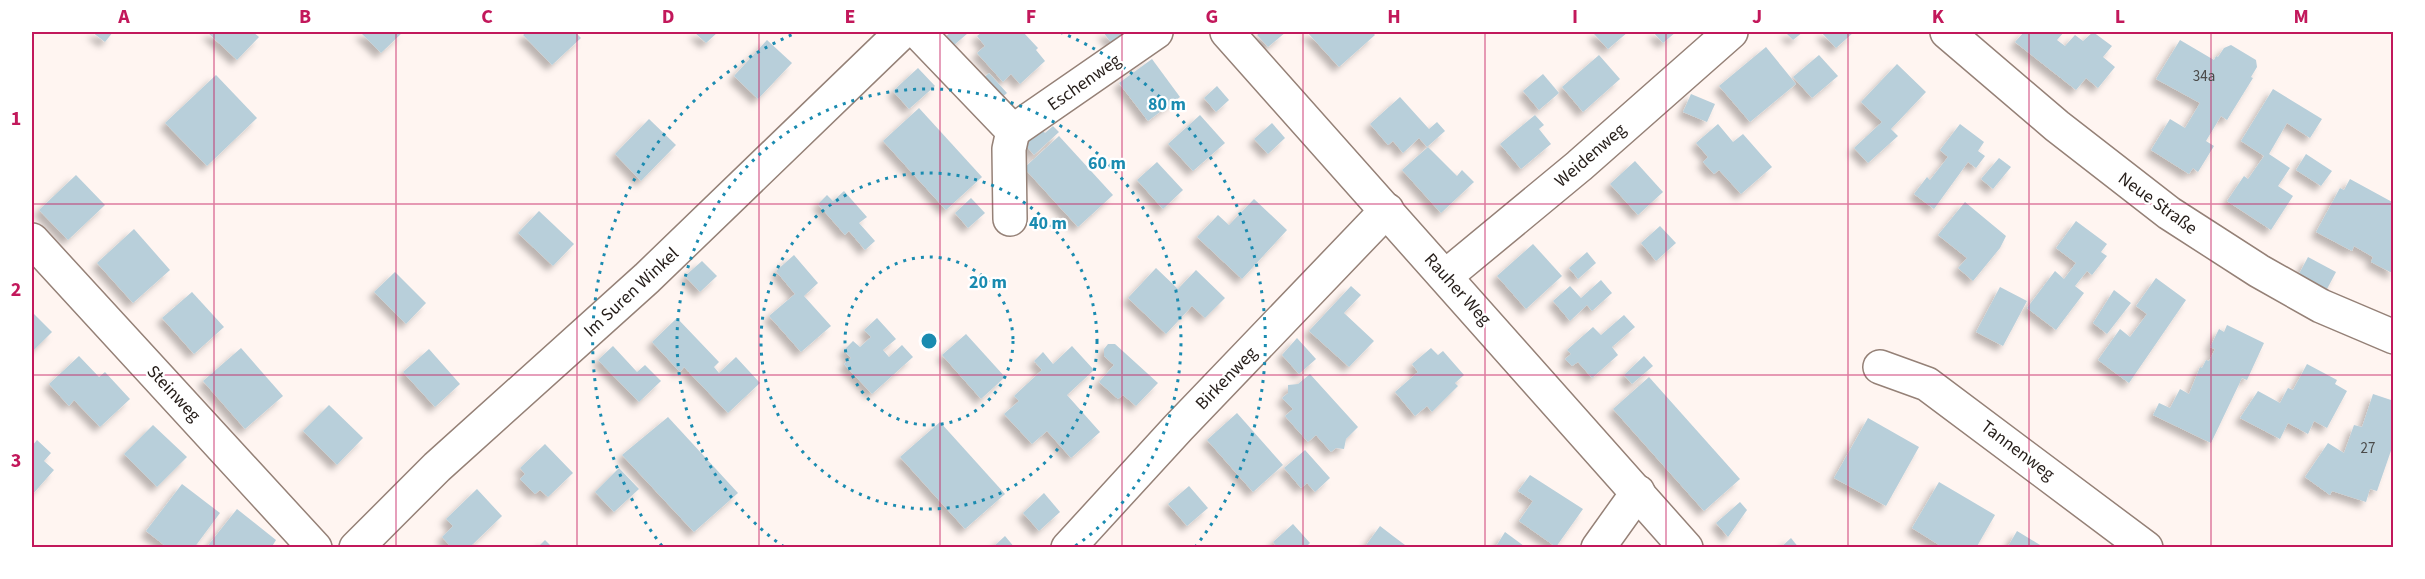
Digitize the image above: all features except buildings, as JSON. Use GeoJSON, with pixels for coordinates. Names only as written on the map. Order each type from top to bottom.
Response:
{"type":"FeatureCollection","features":[{"type":"Feature","properties":{"kind":"street","name":"Im Suren Winkel"},"geometry":{"type":"LineString","coordinates":[[356,548],[423,480],[647,278],[902,32]]}},
{"type":"Feature","properties":{"kind":"street"},"geometry":{"type":"LineString","coordinates":[[918,32],[1013,131],[1009,148],[1011,219]]}},
{"type":"Feature","properties":{"kind":"street","name":"Eschenweg"},"geometry":{"type":"LineString","coordinates":[[1013,131],[1156,32]]}},
{"type":"Feature","properties":{"kind":"street","name":"Rauher Weg"},"geometry":{"type":"LineString","coordinates":[[1227,32],[1686,548]]}},
{"type":"Feature","properties":{"kind":"street","name":"Weidenweg"},"geometry":{"type":"LineString","coordinates":[[1446,276],[1578,166],[1731,32]]}},
{"type":"Feature","properties":{"kind":"street","name":"Neue Straße"},"geometry":{"type":"LineString","coordinates":[[1947,32],[2057,126],[2169,213],[2259,271],[2321,306],[2394,337]]}},
{"type":"Feature","properties":{"kind":"street","name":"Birkenweg"},"geometry":{"type":"LineString","coordinates":[[1068,548],[1148,460],[1387,210]]}},
{"type":"Feature","properties":{"kind":"street","name":"Steinweg"},"geometry":{"type":"LineString","coordinates":[[32,240],[315,548]]}},
{"type":"Feature","properties":{"kind":"street","name":"Tannenweg"},"geometry":{"type":"LineString","coordinates":[[1881,367],[1927,384],[2099,510],[2146,548]]}},
{"type":"Feature","properties":{"kind":"street"},"geometry":{"type":"LineString","coordinates":[[1598,548],[1638,492]]}}]}
